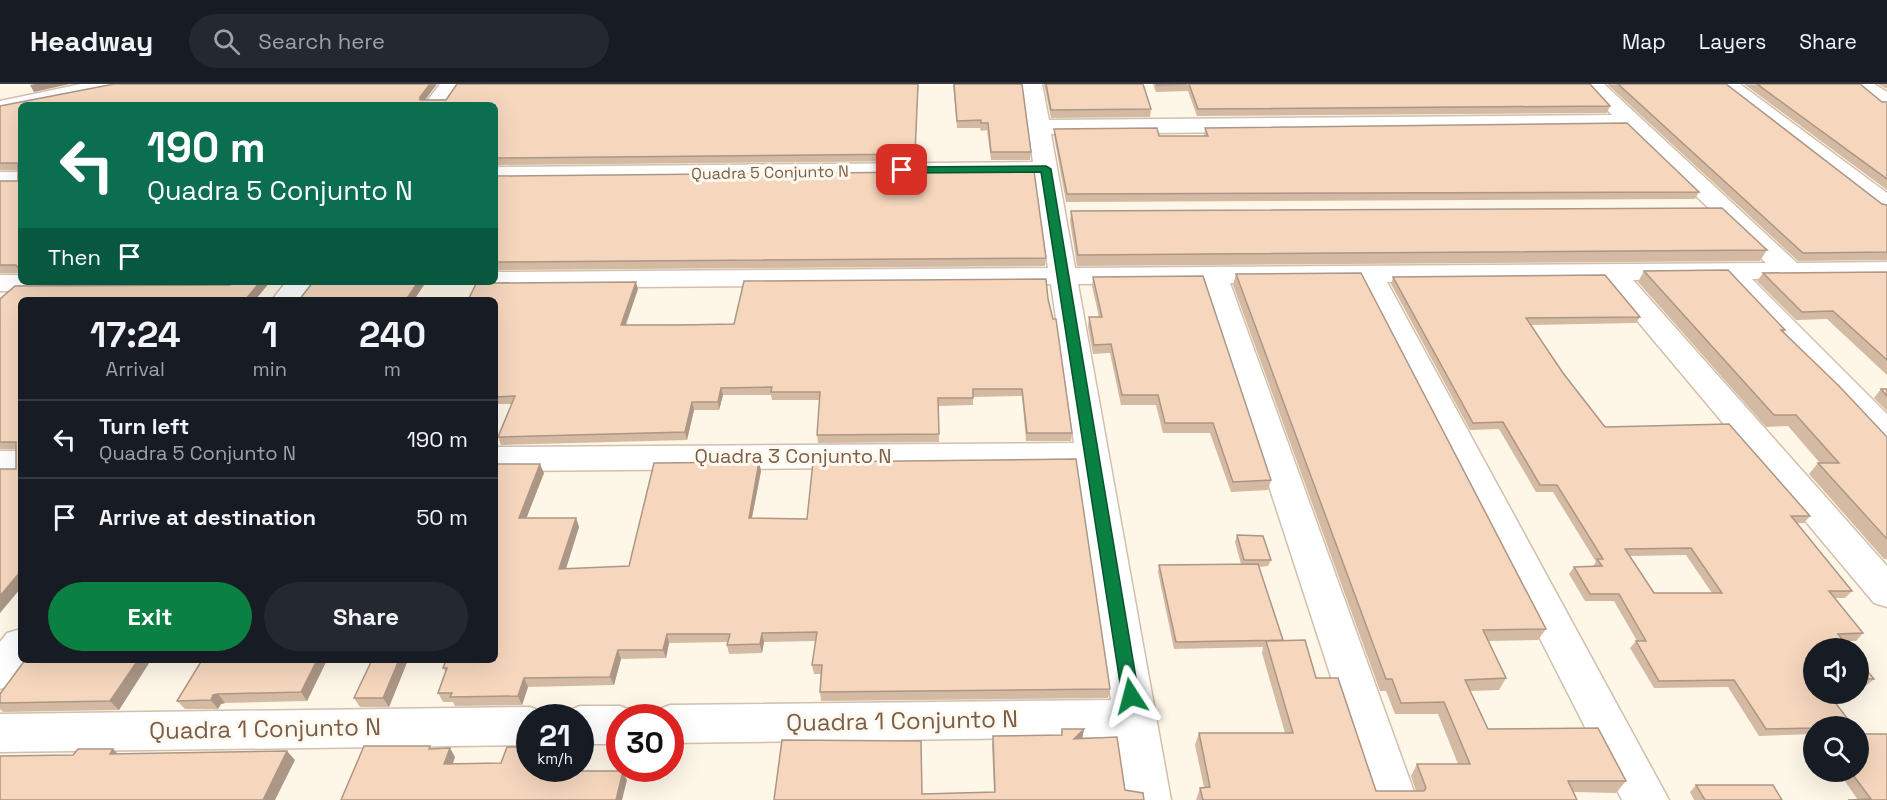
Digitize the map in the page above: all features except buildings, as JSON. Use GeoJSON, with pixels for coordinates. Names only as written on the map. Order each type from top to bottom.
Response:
{"type":"FeatureCollection","features":[{"type":"Feature","properties":{"kind":"street"},"geometry":{"type":"LineString","coordinates":[[24,102],[112,84]]}},
{"type":"Feature","properties":{"kind":"street"},"geometry":{"type":"LineString","coordinates":[[437,102],[451,84]]}},
{"type":"Feature","properties":{"kind":"street"},"geometry":{"type":"LineString","coordinates":[[1032,84],[1046,169],[1065,212],[1063,276],[1148,800]]}},
{"type":"Feature","properties":{"kind":"street"},"geometry":{"type":"LineString","coordinates":[[1592,84],[1790,271]]}},
{"type":"Feature","properties":{"kind":"street"},"geometry":{"type":"LineString","coordinates":[[1727,84],[1887,204]]}},
{"type":"Feature","properties":{"kind":"street"},"geometry":{"type":"LineString","coordinates":[[1860,84],[1887,102]]}},
{"type":"Feature","properties":{"kind":"street"},"geometry":{"type":"LineString","coordinates":[[0,107],[18,103]]}},
{"type":"Feature","properties":{"kind":"street"},"geometry":{"type":"LineString","coordinates":[[1039,127],[1631,121]]}},
{"type":"Feature","properties":{"kind":"street","name":"Quadra 5 Conjunto N"},"geometry":{"type":"LineString","coordinates":[[498,174],[1046,169]]}},
{"type":"Feature","properties":{"kind":"street"},"geometry":{"type":"LineString","coordinates":[[0,179],[18,179]]}},
{"type":"Feature","properties":{"kind":"street"},"geometry":{"type":"LineString","coordinates":[[1688,208],[1724,208]]}},
{"type":"Feature","properties":{"kind":"street"},"geometry":{"type":"LineString","coordinates":[[498,280],[1887,270]]}},
{"type":"Feature","properties":{"kind":"street"},"geometry":{"type":"LineString","coordinates":[[1729,271],[1887,433]]}},
{"type":"Feature","properties":{"kind":"street"},"geometry":{"type":"LineString","coordinates":[[1611,272],[1887,592]]}},
{"type":"Feature","properties":{"kind":"street"},"geometry":{"type":"LineString","coordinates":[[1369,274],[1646,800]]}},
{"type":"Feature","properties":{"kind":"street"},"geometry":{"type":"LineString","coordinates":[[1214,275],[1394,800]]}},
{"type":"Feature","properties":{"kind":"street"},"geometry":{"type":"LineString","coordinates":[[0,283],[18,283]]}},
{"type":"Feature","properties":{"kind":"street"},"geometry":{"type":"LineString","coordinates":[[288,297],[298,285]]}},
{"type":"Feature","properties":{"kind":"street","name":"Quadra 3 Conjunto N"},"geometry":{"type":"LineString","coordinates":[[498,459],[1092,454]]}},
{"type":"Feature","properties":{"kind":"street"},"geometry":{"type":"LineString","coordinates":[[0,463],[18,463]]}},
{"type":"Feature","properties":{"kind":"street"},"geometry":{"type":"LineString","coordinates":[[0,672],[18,649]]}},
{"type":"Feature","properties":{"kind":"street","name":"Quadra 1 Conjunto N"},"geometry":{"type":"LineString","coordinates":[[684,724],[1134,718]]}},
{"type":"Feature","properties":{"kind":"street","name":"Quadra 1 Conjunto N"},"geometry":{"type":"LineString","coordinates":[[0,733],[516,726]]}},
{"type":"Feature","properties":{"kind":"route"},"geometry":{"type":"LineString","coordinates":[[902,170],[1046,169],[1131,696]]}}]}
